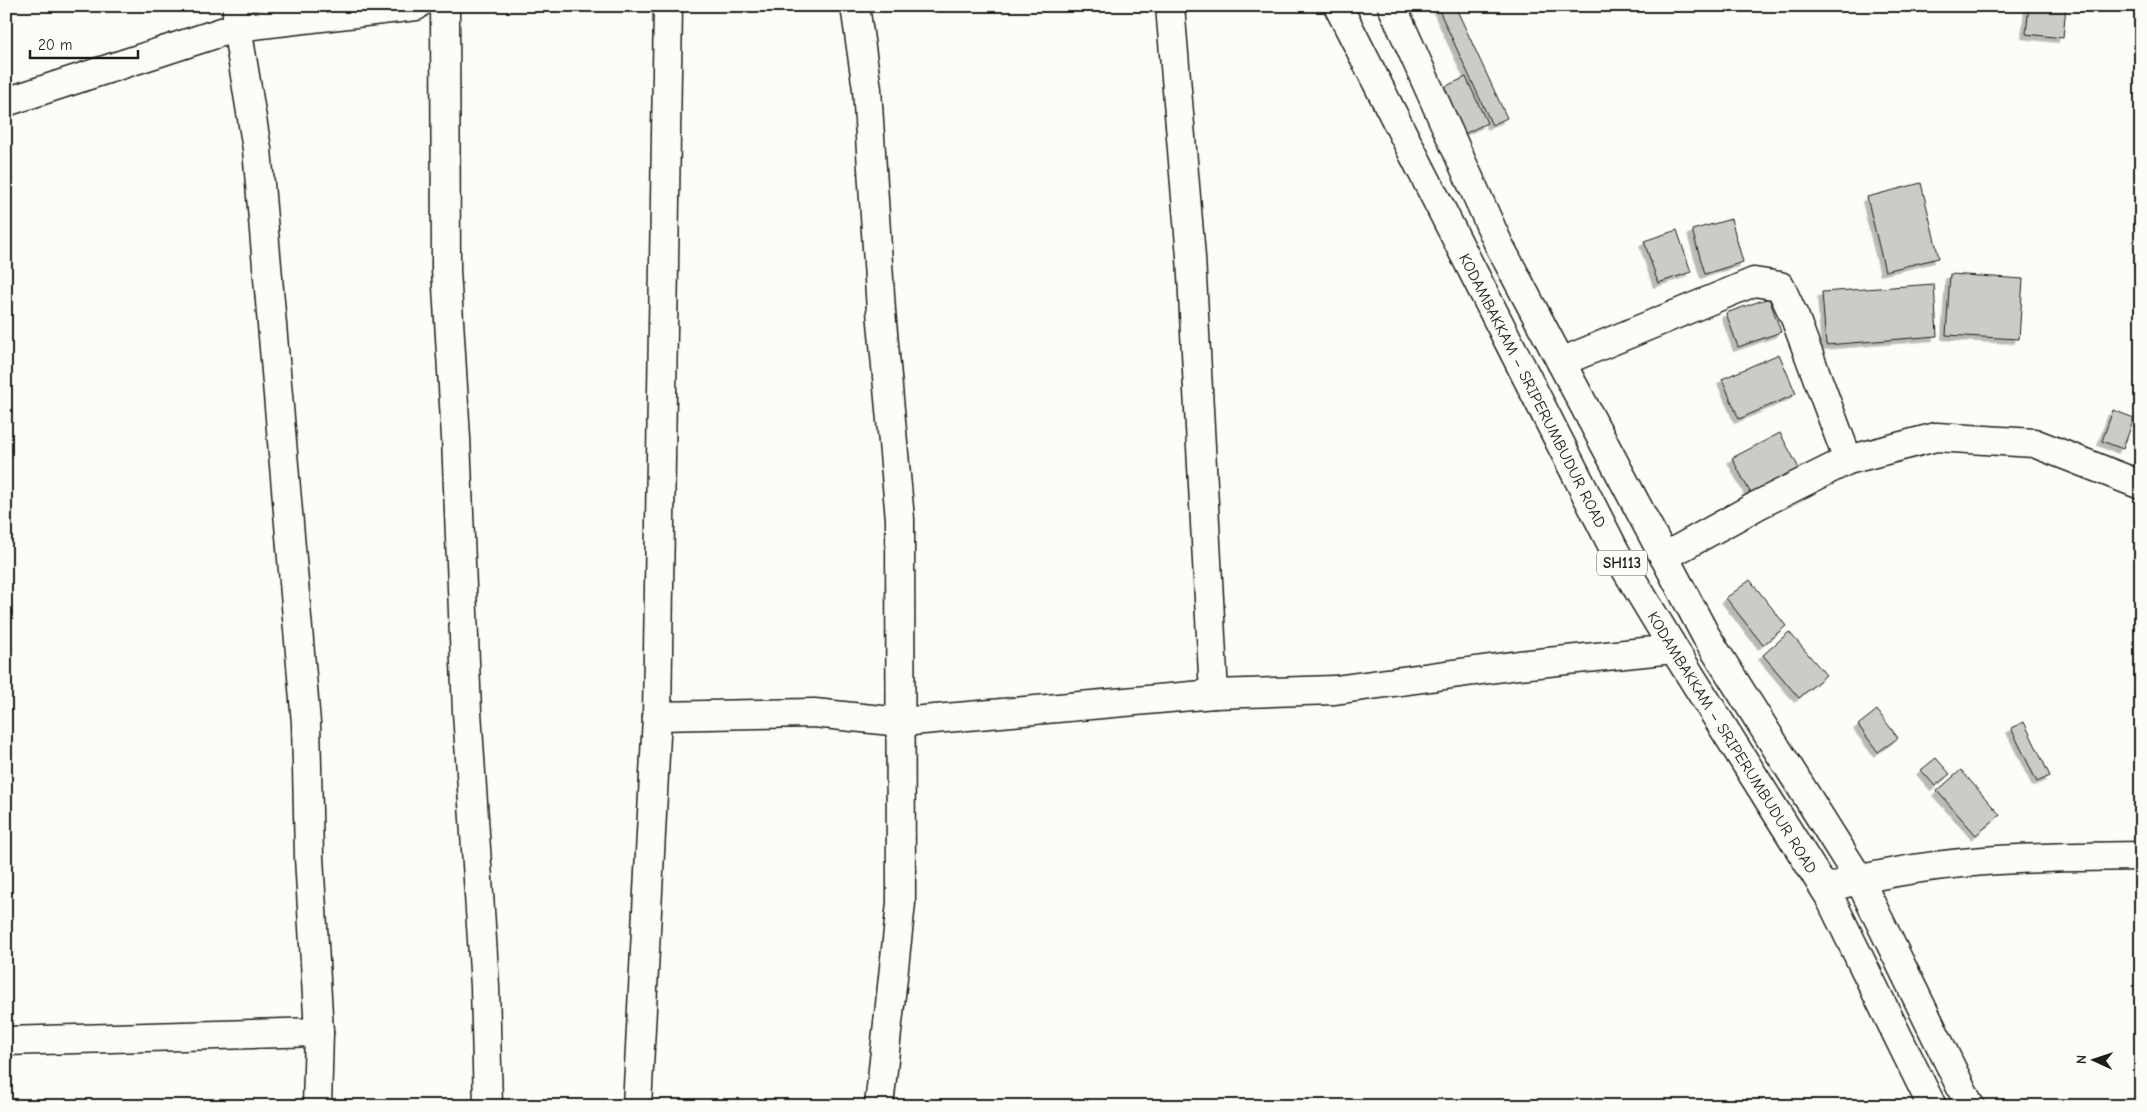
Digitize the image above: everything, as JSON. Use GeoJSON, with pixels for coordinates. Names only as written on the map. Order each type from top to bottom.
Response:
{"type":"FeatureCollection","features":[{"type":"Feature","properties":{"kind":"street"},"geometry":{"type":"LineString","coordinates":[[6,102],[237,17],[416,6]]}},
{"type":"Feature","properties":{"kind":"street"},"geometry":{"type":"LineString","coordinates":[[445,6],[446,270],[456,438],[467,712],[485,986],[488,1106]]}},
{"type":"Feature","properties":{"kind":"street"},"geometry":{"type":"LineString","coordinates":[[637,1106],[657,716],[668,6]]}},
{"type":"Feature","properties":{"kind":"street"},"geometry":{"type":"LineString","coordinates":[[855,6],[867,89],[881,311],[900,519],[901,903],[879,1106]]}},
{"type":"Feature","properties":{"kind":"street"},"geometry":{"type":"LineString","coordinates":[[1170,6],[1191,257],[1214,694]]}},
{"type":"Feature","properties":{"kind":"street","name":"KODAMBAKKAM – SRIPERUMBUDUR ROAD"},"geometry":{"type":"LineString","coordinates":[[1338,6],[1616,552],[1673,649],[1825,889],[1932,1106]]}},
{"type":"Feature","properties":{"kind":"street","name":"KODAMBAKKAM – SRIPERUMBUDUR ROAD"},"geometry":{"type":"LineString","coordinates":[[1392,6],[1499,245],[1706,636],[1859,879],[1970,1106]]}},
{"type":"Feature","properties":{"kind":"street"},"geometry":{"type":"LineString","coordinates":[[237,17],[257,149],[306,723],[309,857],[319,1032],[317,1106]]}},
{"type":"Feature","properties":{"kind":"street"},"geometry":{"type":"LineString","coordinates":[[1561,362],[1754,282],[1780,286],[1795,318],[1848,460]]}},
{"type":"Feature","properties":{"kind":"street"},"geometry":{"type":"LineString","coordinates":[[1664,557],[1758,505],[1848,460],[1936,437],[2034,443],[2141,485]]}},
{"type":"Feature","properties":{"kind":"street"},"geometry":{"type":"LineString","coordinates":[[657,716],[814,713],[900,722],[1214,694],[1335,690],[1519,665],[1673,649]]}},
{"type":"Feature","properties":{"kind":"street"},"geometry":{"type":"LineString","coordinates":[[1825,889],[1859,879],[1970,863],[2141,856]]}},
{"type":"Feature","properties":{"kind":"street"},"geometry":{"type":"LineString","coordinates":[[6,1041],[319,1032]]}},
{"type":"Feature","properties":{"kind":"building"},"geometry":{"type":"Polygon","coordinates":[[[1437,6],[1455,6],[1507,118],[1492,125],[1437,6]]]}},
{"type":"Feature","properties":{"kind":"building"},"geometry":{"type":"Polygon","coordinates":[[[2029,6],[2066,6],[2063,38],[2026,34],[2029,6]]]}},
{"type":"Feature","properties":{"kind":"building"},"geometry":{"type":"Polygon","coordinates":[[[1466,77],[1487,123],[1464,134],[1444,87],[1466,77]]]}},
{"type":"Feature","properties":{"kind":"building"},"geometry":{"type":"Polygon","coordinates":[[[1921,183],[1939,258],[1885,271],[1867,197],[1921,183]]]}},
{"type":"Feature","properties":{"kind":"building"},"geometry":{"type":"Polygon","coordinates":[[[1731,219],[1743,262],[1705,274],[1692,230],[1731,219]]]}},
{"type":"Feature","properties":{"kind":"building"},"geometry":{"type":"Polygon","coordinates":[[[1677,230],[1691,272],[1658,283],[1644,241],[1677,230]]]}},
{"type":"Feature","properties":{"kind":"building"},"geometry":{"type":"Polygon","coordinates":[[[1950,274],[2023,279],[2019,339],[1946,335],[1950,274]]]}},
{"type":"Feature","properties":{"kind":"building"},"geometry":{"type":"Polygon","coordinates":[[[1934,284],[1937,336],[1826,345],[1822,292],[1934,284]]]}},
{"type":"Feature","properties":{"kind":"building"},"geometry":{"type":"Polygon","coordinates":[[[1769,298],[1781,332],[1738,347],[1726,313],[1769,298]]]}},
{"type":"Feature","properties":{"kind":"building"},"geometry":{"type":"Polygon","coordinates":[[[1779,354],[1796,394],[1739,419],[1722,379],[1779,354]]]}},
{"type":"Feature","properties":{"kind":"building"},"geometry":{"type":"Polygon","coordinates":[[[2113,410],[2134,418],[2123,449],[2102,441],[2113,410]]]}},
{"type":"Feature","properties":{"kind":"building"},"geometry":{"type":"Polygon","coordinates":[[[1780,433],[1800,470],[1752,496],[1732,458],[1780,433]]]}},
{"type":"Feature","properties":{"kind":"building"},"geometry":{"type":"Polygon","coordinates":[[[1750,580],[1786,626],[1763,645],[1726,598],[1750,580]]]}},
{"type":"Feature","properties":{"kind":"building"},"geometry":{"type":"Polygon","coordinates":[[[1789,632],[1826,675],[1799,698],[1763,655],[1789,632]]]}},
{"type":"Feature","properties":{"kind":"building"},"geometry":{"type":"Polygon","coordinates":[[[1877,710],[1898,738],[1878,752],[1858,725],[1877,710]]]}},
{"type":"Feature","properties":{"kind":"building"},"geometry":{"type":"Polygon","coordinates":[[[2024,722],[2050,776],[2037,782],[2011,728],[2024,722]]]}},
{"type":"Feature","properties":{"kind":"building"},"geometry":{"type":"Polygon","coordinates":[[[1936,758],[1950,774],[1935,786],[1921,770],[1936,758]]]}},
{"type":"Feature","properties":{"kind":"building"},"geometry":{"type":"Polygon","coordinates":[[[1961,770],[2000,815],[1976,835],[1937,791],[1961,770]]]}}]}
